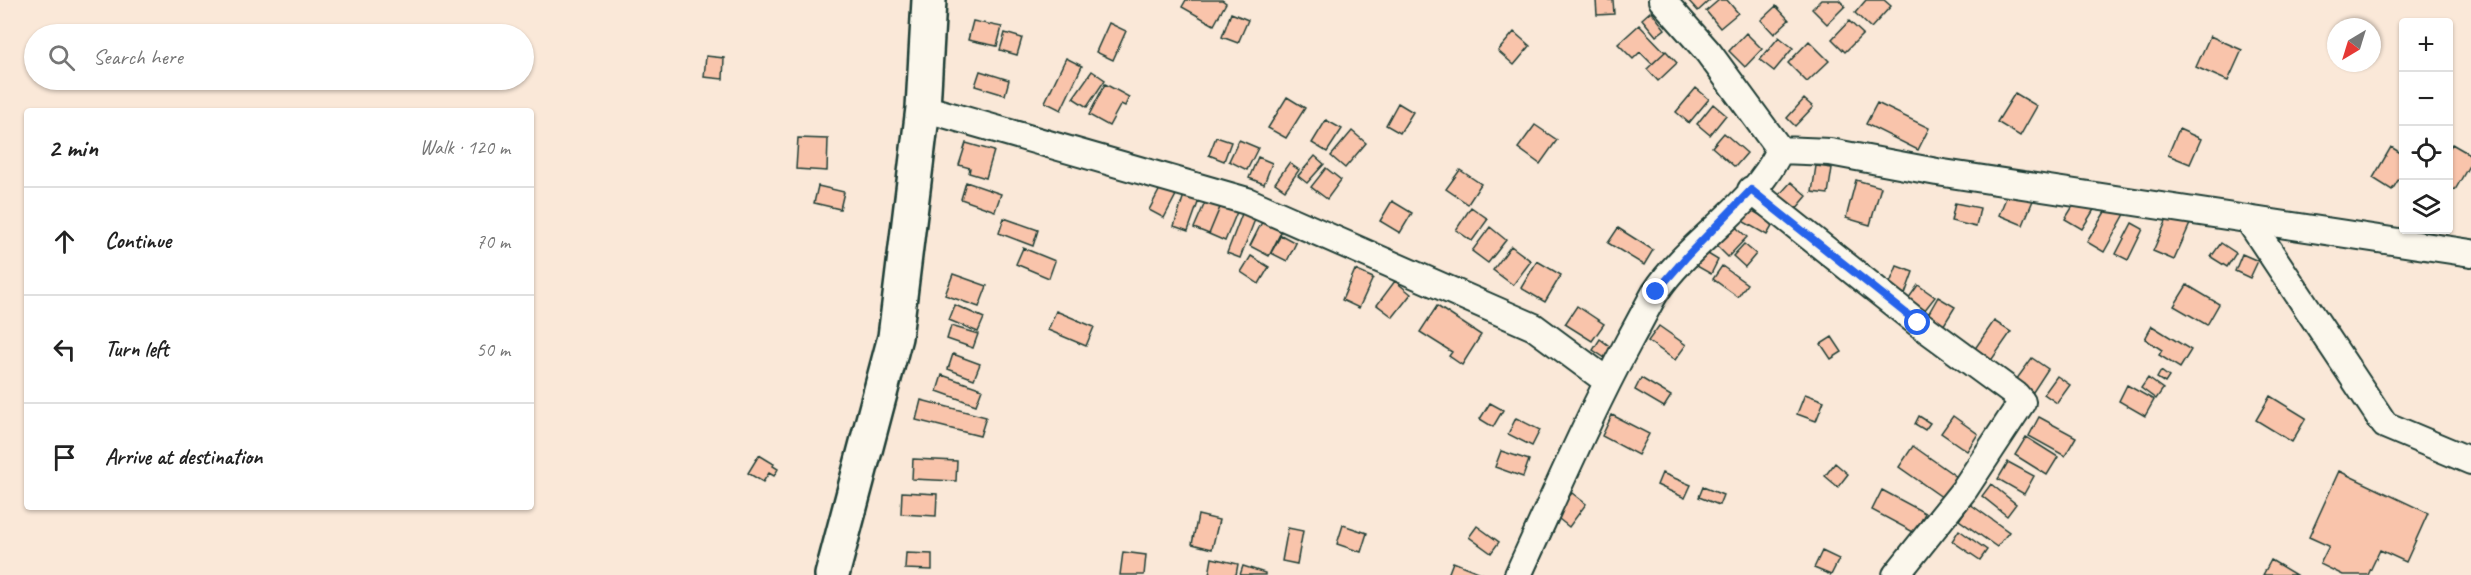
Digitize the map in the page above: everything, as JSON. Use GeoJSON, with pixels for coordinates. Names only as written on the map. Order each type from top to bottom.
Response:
{"type":"FeatureCollection","features":[{"type":"Feature","properties":{"kind":"highway"},"geometry":{"type":"LineString","coordinates":[[832,575],[895,337],[923,108],[928,0]]}},
{"type":"Feature","properties":{"kind":"street"},"geometry":{"type":"LineString","coordinates":[[1662,0],[1708,52],[1779,150]]}},
{"type":"Feature","properties":{"kind":"street"},"geometry":{"type":"LineString","coordinates":[[923,108],[1247,201],[1534,327],[1607,381]]}},
{"type":"Feature","properties":{"kind":"street"},"geometry":{"type":"LineString","coordinates":[[1518,575],[1607,381],[1656,292],[1688,255],[1751,190],[1774,162],[1779,150]]}},
{"type":"Feature","properties":{"kind":"street"},"geometry":{"type":"LineString","coordinates":[[1779,150],[1830,152],[1937,172],[2471,253]]}},
{"type":"Feature","properties":{"kind":"street"},"geometry":{"type":"LineString","coordinates":[[1751,190],[1918,323],[2016,394],[2022,402],[1964,490],[1896,575]]}},
{"type":"Feature","properties":{"kind":"street"},"geometry":{"type":"LineString","coordinates":[[2248,219],[2385,424],[2471,461]]}},
{"type":"Feature","properties":{"kind":"building"},"geometry":{"type":"Polygon","coordinates":[[[1186,0],[1222,0],[1226,3],[1214,25],[1182,7],[1186,0]]]}},
{"type":"Feature","properties":{"kind":"building"},"geometry":{"type":"Polygon","coordinates":[[[1596,0],[1613,0],[1614,14],[1597,15],[1596,0]]]}},
{"type":"Feature","properties":{"kind":"building"},"geometry":{"type":"Polygon","coordinates":[[[1688,0],[1710,0],[1698,11],[1688,0]]]}},
{"type":"Feature","properties":{"kind":"building"},"geometry":{"type":"Polygon","coordinates":[[[1719,0],[1727,0],[1738,13],[1720,28],[1706,11],[1719,0]]]}},
{"type":"Feature","properties":{"kind":"building"},"geometry":{"type":"Polygon","coordinates":[[[1821,0],[1839,0],[1845,6],[1827,24],[1812,9],[1821,0]]]}},
{"type":"Feature","properties":{"kind":"building"},"geometry":{"type":"Polygon","coordinates":[[[1866,0],[1884,0],[1891,6],[1871,28],[1855,13],[1866,0]]]}},
{"type":"Feature","properties":{"kind":"building"},"geometry":{"type":"Polygon","coordinates":[[[1776,6],[1789,20],[1774,34],[1761,20],[1776,6]]]}},
{"type":"Feature","properties":{"kind":"building"},"geometry":{"type":"Polygon","coordinates":[[[1651,11],[1665,29],[1656,36],[1642,19],[1651,11]]]}},
{"type":"Feature","properties":{"kind":"building"},"geometry":{"type":"Polygon","coordinates":[[[1231,13],[1248,20],[1238,43],[1222,37],[1231,13]]]}},
{"type":"Feature","properties":{"kind":"building"},"geometry":{"type":"Polygon","coordinates":[[[973,21],[1002,27],[997,46],[968,40],[973,21]]]}},
{"type":"Feature","properties":{"kind":"building"},"geometry":{"type":"Polygon","coordinates":[[[1849,21],[1863,34],[1845,52],[1832,39],[1849,21]]]}},
{"type":"Feature","properties":{"kind":"building"},"geometry":{"type":"Polygon","coordinates":[[[1109,23],[1126,31],[1113,60],[1096,52],[1109,23]]]}},
{"type":"Feature","properties":{"kind":"building"},"geometry":{"type":"Polygon","coordinates":[[[1639,25],[1665,52],[1652,64],[1640,52],[1633,59],[1618,44],[1639,25]]]}},
{"type":"Feature","properties":{"kind":"building"},"geometry":{"type":"Polygon","coordinates":[[[1514,32],[1530,46],[1514,65],[1498,51],[1514,32]]]}},
{"type":"Feature","properties":{"kind":"building"},"geometry":{"type":"Polygon","coordinates":[[[1005,33],[1022,38],[1017,55],[1000,50],[1005,33]]]}},
{"type":"Feature","properties":{"kind":"building"},"geometry":{"type":"Polygon","coordinates":[[[1746,33],[1762,49],[1745,67],[1729,51],[1746,33]]]}},
{"type":"Feature","properties":{"kind":"building"},"geometry":{"type":"Polygon","coordinates":[[[2210,36],[2242,50],[2228,81],[2196,67],[2210,36]]]}},
{"type":"Feature","properties":{"kind":"building"},"geometry":{"type":"Polygon","coordinates":[[[1779,37],[1793,48],[1774,71],[1760,60],[1779,37]]]}},
{"type":"Feature","properties":{"kind":"building"},"geometry":{"type":"Polygon","coordinates":[[[1809,41],[1829,61],[1807,82],[1788,63],[1809,41]]]}},
{"type":"Feature","properties":{"kind":"building"},"geometry":{"type":"Polygon","coordinates":[[[1666,51],[1677,63],[1658,81],[1647,69],[1666,51]]]}},
{"type":"Feature","properties":{"kind":"building"},"geometry":{"type":"Polygon","coordinates":[[[706,56],[724,58],[723,79],[704,77],[706,56]]]}},
{"type":"Feature","properties":{"kind":"building"},"geometry":{"type":"Polygon","coordinates":[[[1066,58],[1082,66],[1061,110],[1045,102],[1066,58]]]}},
{"type":"Feature","properties":{"kind":"building"},"geometry":{"type":"Polygon","coordinates":[[[980,71],[1009,80],[1005,95],[975,86],[980,71]]]}},
{"type":"Feature","properties":{"kind":"building"},"geometry":{"type":"Polygon","coordinates":[[[1092,71],[1105,80],[1087,107],[1073,98],[1092,71]]]}},
{"type":"Feature","properties":{"kind":"building"},"geometry":{"type":"Polygon","coordinates":[[[1105,84],[1129,97],[1125,106],[1121,104],[1109,126],[1089,115],[1105,84]]]}},
{"type":"Feature","properties":{"kind":"building"},"geometry":{"type":"Polygon","coordinates":[[[1696,88],[1709,99],[1689,123],[1676,112],[1696,88]]]}},
{"type":"Feature","properties":{"kind":"building"},"geometry":{"type":"Polygon","coordinates":[[[2015,93],[2037,106],[2020,136],[1997,122],[2015,93]]]}},
{"type":"Feature","properties":{"kind":"building"},"geometry":{"type":"Polygon","coordinates":[[[1287,97],[1305,108],[1286,138],[1268,128],[1287,97]]]}},
{"type":"Feature","properties":{"kind":"building"},"geometry":{"type":"Polygon","coordinates":[[[1804,99],[1813,107],[1795,126],[1787,118],[1804,99]]]}},
{"type":"Feature","properties":{"kind":"building"},"geometry":{"type":"Polygon","coordinates":[[[1398,103],[1413,112],[1400,133],[1386,125],[1398,103]]]}},
{"type":"Feature","properties":{"kind":"building"},"geometry":{"type":"Polygon","coordinates":[[[1877,103],[1929,128],[1918,150],[1866,124],[1877,103]]]}},
{"type":"Feature","properties":{"kind":"building"},"geometry":{"type":"Polygon","coordinates":[[[1713,104],[1726,115],[1710,135],[1697,124],[1713,104]]]}},
{"type":"Feature","properties":{"kind":"building"},"geometry":{"type":"Polygon","coordinates":[[[1326,120],[1342,129],[1327,152],[1312,143],[1326,120]]]}},
{"type":"Feature","properties":{"kind":"building"},"geometry":{"type":"Polygon","coordinates":[[[1535,125],[1557,140],[1540,164],[1518,148],[1535,125]]]}},
{"type":"Feature","properties":{"kind":"building"},"geometry":{"type":"Polygon","coordinates":[[[2179,129],[2201,139],[2190,164],[2168,155],[2179,129]]]}},
{"type":"Feature","properties":{"kind":"building"},"geometry":{"type":"Polygon","coordinates":[[[1352,131],[1366,143],[1345,168],[1331,156],[1352,131]]]}},
{"type":"Feature","properties":{"kind":"building"},"geometry":{"type":"Polygon","coordinates":[[[1724,133],[1747,153],[1735,167],[1712,147],[1724,133]]]}},
{"type":"Feature","properties":{"kind":"building"},"geometry":{"type":"Polygon","coordinates":[[[1216,137],[1231,142],[1224,161],[1209,155],[1216,137]]]}},
{"type":"Feature","properties":{"kind":"building"},"geometry":{"type":"Polygon","coordinates":[[[798,138],[828,139],[827,171],[796,169],[798,138]]]}},
{"type":"Feature","properties":{"kind":"building"},"geometry":{"type":"Polygon","coordinates":[[[1239,140],[1258,148],[1247,170],[1229,161],[1239,140]]]}},
{"type":"Feature","properties":{"kind":"building"},"geometry":{"type":"Polygon","coordinates":[[[966,143],[994,151],[986,178],[969,173],[970,168],[959,165],[966,143]]]}},
{"type":"Feature","properties":{"kind":"building"},"geometry":{"type":"Polygon","coordinates":[[[2453,145],[2471,155],[2471,162],[2455,190],[2453,189],[2453,145]]]}},
{"type":"Feature","properties":{"kind":"building"},"geometry":{"type":"Polygon","coordinates":[[[2391,147],[2399,152],[2399,179],[2392,190],[2373,178],[2391,147]]]}},
{"type":"Feature","properties":{"kind":"building"},"geometry":{"type":"Polygon","coordinates":[[[1315,156],[1324,164],[1307,183],[1298,176],[1315,156]]]}},
{"type":"Feature","properties":{"kind":"building"},"geometry":{"type":"Polygon","coordinates":[[[1258,157],[1272,163],[1264,184],[1249,178],[1258,157]]]}},
{"type":"Feature","properties":{"kind":"building"},"geometry":{"type":"Polygon","coordinates":[[[1289,163],[1299,170],[1285,190],[1275,183],[1289,163]]]}},
{"type":"Feature","properties":{"kind":"building"},"geometry":{"type":"Polygon","coordinates":[[[1816,166],[1832,168],[1828,194],[1812,192],[1816,166]]]}},
{"type":"Feature","properties":{"kind":"building"},"geometry":{"type":"Polygon","coordinates":[[[1326,168],[1341,180],[1327,199],[1311,187],[1326,168]]]}},
{"type":"Feature","properties":{"kind":"building"},"geometry":{"type":"Polygon","coordinates":[[[1460,170],[1481,184],[1468,204],[1446,189],[1460,170]]]}},
{"type":"Feature","properties":{"kind":"building"},"geometry":{"type":"Polygon","coordinates":[[[1856,180],[1881,187],[1870,225],[1846,218],[1856,180]]]}},
{"type":"Feature","properties":{"kind":"building"},"geometry":{"type":"Polygon","coordinates":[[[966,182],[1001,194],[995,211],[961,199],[966,182]]]}},
{"type":"Feature","properties":{"kind":"building"},"geometry":{"type":"Polygon","coordinates":[[[1791,182],[1807,196],[1790,216],[1773,202],[1791,182]]]}},
{"type":"Feature","properties":{"kind":"building"},"geometry":{"type":"Polygon","coordinates":[[[818,186],[844,192],[840,209],[814,203],[818,186]]]}},
{"type":"Feature","properties":{"kind":"building"},"geometry":{"type":"Polygon","coordinates":[[[1161,187],[1176,195],[1164,218],[1149,210],[1161,187]]]}},
{"type":"Feature","properties":{"kind":"building"},"geometry":{"type":"Polygon","coordinates":[[[2010,188],[2034,198],[2023,225],[1999,215],[2010,188]]]}},
{"type":"Feature","properties":{"kind":"building"},"geometry":{"type":"Polygon","coordinates":[[[1184,195],[1199,200],[1188,231],[1174,226],[1184,195]]]}},
{"type":"Feature","properties":{"kind":"building"},"geometry":{"type":"Polygon","coordinates":[[[1207,198],[1221,205],[1209,234],[1194,228],[1207,198]]]}},
{"type":"Feature","properties":{"kind":"building"},"geometry":{"type":"Polygon","coordinates":[[[2078,198],[2095,208],[2082,229],[2065,219],[2078,198]]]}},
{"type":"Feature","properties":{"kind":"building"},"geometry":{"type":"Polygon","coordinates":[[[1392,201],[1412,213],[1400,233],[1380,221],[1392,201]]]}},
{"type":"Feature","properties":{"kind":"building"},"geometry":{"type":"Polygon","coordinates":[[[1955,203],[1980,208],[1976,227],[1951,221],[1955,203]]]}},
{"type":"Feature","properties":{"kind":"building"},"geometry":{"type":"Polygon","coordinates":[[[1221,205],[1237,212],[1225,241],[1209,234],[1221,205]]]}},
{"type":"Feature","properties":{"kind":"building"},"geometry":{"type":"Polygon","coordinates":[[[2109,205],[2125,214],[2104,252],[2087,242],[2109,205]]]}},
{"type":"Feature","properties":{"kind":"building"},"geometry":{"type":"Polygon","coordinates":[[[1744,206],[1774,223],[1767,235],[1737,218],[1744,206]]]}},
{"type":"Feature","properties":{"kind":"building"},"geometry":{"type":"Polygon","coordinates":[[[1471,207],[1488,219],[1472,241],[1456,230],[1471,207]]]}},
{"type":"Feature","properties":{"kind":"building"},"geometry":{"type":"Polygon","coordinates":[[[1243,211],[1256,217],[1240,258],[1227,253],[1243,211]]]}},
{"type":"Feature","properties":{"kind":"building"},"geometry":{"type":"Polygon","coordinates":[[[2169,215],[2190,224],[2174,260],[2153,251],[2169,215]]]}},
{"type":"Feature","properties":{"kind":"building"},"geometry":{"type":"Polygon","coordinates":[[[1004,218],[1038,230],[1033,246],[999,233],[1004,218]]]}},
{"type":"Feature","properties":{"kind":"building"},"geometry":{"type":"Polygon","coordinates":[[[1263,220],[1282,230],[1269,256],[1250,246],[1263,220]]]}},
{"type":"Feature","properties":{"kind":"building"},"geometry":{"type":"Polygon","coordinates":[[[1731,223],[1747,237],[1728,257],[1713,242],[1731,223]]]}},
{"type":"Feature","properties":{"kind":"building"},"geometry":{"type":"Polygon","coordinates":[[[2132,223],[2143,229],[2128,260],[2116,254],[2132,223]]]}},
{"type":"Feature","properties":{"kind":"building"},"geometry":{"type":"Polygon","coordinates":[[[1490,227],[1506,240],[1488,263],[1472,251],[1490,227]]]}},
{"type":"Feature","properties":{"kind":"building"},"geometry":{"type":"Polygon","coordinates":[[[1618,228],[1653,250],[1644,265],[1608,243],[1618,228]]]}},
{"type":"Feature","properties":{"kind":"building"},"geometry":{"type":"Polygon","coordinates":[[[1281,235],[1296,243],[1287,261],[1271,253],[1281,235]]]}},
{"type":"Feature","properties":{"kind":"building"},"geometry":{"type":"Polygon","coordinates":[[[2221,243],[2236,253],[2227,267],[2211,257],[2221,243]]]}},
{"type":"Feature","properties":{"kind":"building"},"geometry":{"type":"Polygon","coordinates":[[[1744,244],[1756,254],[1745,267],[1733,256],[1744,244]]]}},
{"type":"Feature","properties":{"kind":"building"},"geometry":{"type":"Polygon","coordinates":[[[1511,246],[1531,261],[1513,285],[1493,270],[1511,246]]]}},
{"type":"Feature","properties":{"kind":"building"},"geometry":{"type":"Polygon","coordinates":[[[1023,248],[1055,261],[1049,278],[1016,264],[1023,248]]]}},
{"type":"Feature","properties":{"kind":"building"},"geometry":{"type":"Polygon","coordinates":[[[1703,251],[1718,260],[1711,274],[1695,265],[1703,251]]]}},
{"type":"Feature","properties":{"kind":"building"},"geometry":{"type":"Polygon","coordinates":[[[2242,254],[2258,261],[2250,278],[2235,271],[2242,254]]]}},
{"type":"Feature","properties":{"kind":"building"},"geometry":{"type":"Polygon","coordinates":[[[1251,256],[1269,267],[1259,284],[1241,272],[1251,256]]]}},
{"type":"Feature","properties":{"kind":"building"},"geometry":{"type":"Polygon","coordinates":[[[1537,261],[1561,275],[1545,302],[1521,288],[1537,261]]]}},
{"type":"Feature","properties":{"kind":"building"},"geometry":{"type":"Polygon","coordinates":[[[1722,266],[1747,284],[1738,297],[1713,279],[1722,266]]]}},
{"type":"Feature","properties":{"kind":"building"},"geometry":{"type":"Polygon","coordinates":[[[1897,266],[1913,272],[1905,294],[1888,288],[1897,266]]]}},
{"type":"Feature","properties":{"kind":"building"},"geometry":{"type":"Polygon","coordinates":[[[1355,270],[1373,278],[1359,308],[1342,300],[1355,270]]]}},
{"type":"Feature","properties":{"kind":"building"},"geometry":{"type":"Polygon","coordinates":[[[953,274],[987,286],[979,307],[945,295],[953,274]]]}},
{"type":"Feature","properties":{"kind":"building"},"geometry":{"type":"Polygon","coordinates":[[[1395,281],[1411,294],[1393,317],[1377,305],[1395,281]]]}},
{"type":"Feature","properties":{"kind":"building"},"geometry":{"type":"Polygon","coordinates":[[[1918,285],[1935,297],[1924,311],[1908,299],[1918,285]]]}},
{"type":"Feature","properties":{"kind":"building"},"geometry":{"type":"Polygon","coordinates":[[[2187,285],[2219,304],[2207,325],[2174,306],[2187,285]]]}},
{"type":"Feature","properties":{"kind":"building"},"geometry":{"type":"Polygon","coordinates":[[[1938,297],[1955,307],[1942,328],[1926,318],[1938,297]]]}},
{"type":"Feature","properties":{"kind":"building"},"geometry":{"type":"Polygon","coordinates":[[[955,305],[984,318],[978,332],[949,320],[955,305]]]}},
{"type":"Feature","properties":{"kind":"building"},"geometry":{"type":"Polygon","coordinates":[[[1437,306],[1481,335],[1462,365],[1449,356],[1452,352],[1420,332],[1437,306]]]}},
{"type":"Feature","properties":{"kind":"building"},"geometry":{"type":"Polygon","coordinates":[[[1577,306],[1604,324],[1592,341],[1565,324],[1577,306]]]}},
{"type":"Feature","properties":{"kind":"building"},"geometry":{"type":"Polygon","coordinates":[[[1056,311],[1094,327],[1086,346],[1048,330],[1056,311]]]}},
{"type":"Feature","properties":{"kind":"building"},"geometry":{"type":"Polygon","coordinates":[[[1994,321],[2011,332],[1990,362],[1974,350],[1994,321]]]}},
{"type":"Feature","properties":{"kind":"building"},"geometry":{"type":"Polygon","coordinates":[[[951,326],[978,334],[973,348],[947,339],[951,326]]]}},
{"type":"Feature","properties":{"kind":"building"},"geometry":{"type":"Polygon","coordinates":[[[1659,326],[1686,345],[1675,360],[1648,341],[1659,326]]]}},
{"type":"Feature","properties":{"kind":"building"},"geometry":{"type":"Polygon","coordinates":[[[2152,326],[2191,350],[2180,368],[2159,355],[2162,350],[2145,339],[2152,326]]]}},
{"type":"Feature","properties":{"kind":"building"},"geometry":{"type":"Polygon","coordinates":[[[1832,337],[1842,352],[1831,359],[1821,344],[1832,337]]]}},
{"type":"Feature","properties":{"kind":"building"},"geometry":{"type":"Polygon","coordinates":[[[1600,339],[1612,348],[1605,358],[1593,350],[1600,339]]]}},
{"type":"Feature","properties":{"kind":"building"},"geometry":{"type":"Polygon","coordinates":[[[953,354],[980,364],[974,379],[948,369],[953,354]]]}},
{"type":"Feature","properties":{"kind":"building"},"geometry":{"type":"Polygon","coordinates":[[[2032,358],[2048,369],[2033,392],[2016,380],[2032,358]]]}},
{"type":"Feature","properties":{"kind":"building"},"geometry":{"type":"Polygon","coordinates":[[[2161,371],[2169,377],[2165,383],[2157,378],[2161,371]]]}},
{"type":"Feature","properties":{"kind":"building"},"geometry":{"type":"Polygon","coordinates":[[[942,375],[982,389],[976,405],[937,391],[942,375]]]}},
{"type":"Feature","properties":{"kind":"building"},"geometry":{"type":"Polygon","coordinates":[[[2057,376],[2070,385],[2057,403],[2044,394],[2057,376]]]}},
{"type":"Feature","properties":{"kind":"building"},"geometry":{"type":"Polygon","coordinates":[[[1641,378],[1671,396],[1664,407],[1635,390],[1641,378]]]}},
{"type":"Feature","properties":{"kind":"building"},"geometry":{"type":"Polygon","coordinates":[[[2148,378],[2163,389],[2156,399],[2141,388],[2148,378]]]}},
{"type":"Feature","properties":{"kind":"building"},"geometry":{"type":"Polygon","coordinates":[[[2127,385],[2154,400],[2145,416],[2119,401],[2127,385]]]}},
{"type":"Feature","properties":{"kind":"building"},"geometry":{"type":"Polygon","coordinates":[[[1805,394],[1824,401],[1816,421],[1797,414],[1805,394]]]}},
{"type":"Feature","properties":{"kind":"building"},"geometry":{"type":"Polygon","coordinates":[[[2270,396],[2306,418],[2292,442],[2256,420],[2270,396]]]}},
{"type":"Feature","properties":{"kind":"building"},"geometry":{"type":"Polygon","coordinates":[[[921,400],[986,417],[980,436],[916,420],[921,400]]]}},
{"type":"Feature","properties":{"kind":"building"},"geometry":{"type":"Polygon","coordinates":[[[1490,403],[1503,410],[1493,427],[1480,419],[1490,403]]]}},
{"type":"Feature","properties":{"kind":"building"},"geometry":{"type":"Polygon","coordinates":[[[1612,415],[1649,434],[1638,455],[1602,436],[1612,415]]]}},
{"type":"Feature","properties":{"kind":"building"},"geometry":{"type":"Polygon","coordinates":[[[1919,416],[1930,423],[1925,430],[1915,424],[1919,416]]]}},
{"type":"Feature","properties":{"kind":"building"},"geometry":{"type":"Polygon","coordinates":[[[1953,416],[1978,434],[1967,451],[1941,433],[1953,416]]]}},
{"type":"Feature","properties":{"kind":"building"},"geometry":{"type":"Polygon","coordinates":[[[2039,417],[2076,437],[2065,456],[2029,436],[2039,417]]]}},
{"type":"Feature","properties":{"kind":"building"},"geometry":{"type":"Polygon","coordinates":[[[1516,418],[1540,430],[1532,446],[1508,434],[1516,418]]]}},
{"type":"Feature","properties":{"kind":"building"},"geometry":{"type":"Polygon","coordinates":[[[2026,437],[2058,457],[2047,475],[2015,455],[2026,437]]]}},
{"type":"Feature","properties":{"kind":"building"},"geometry":{"type":"Polygon","coordinates":[[[1913,446],[1964,482],[1949,502],[1899,467],[1913,446]]]}},
{"type":"Feature","properties":{"kind":"building"},"geometry":{"type":"Polygon","coordinates":[[[1501,451],[1529,460],[1523,477],[1495,467],[1501,451]]]}},
{"type":"Feature","properties":{"kind":"building"},"geometry":{"type":"Polygon","coordinates":[[[759,455],[778,469],[774,476],[769,473],[763,482],[748,473],[759,455]]]}},
{"type":"Feature","properties":{"kind":"building"},"geometry":{"type":"Polygon","coordinates":[[[913,459],[957,461],[956,481],[912,479],[913,459]]]}},
{"type":"Feature","properties":{"kind":"building"},"geometry":{"type":"Polygon","coordinates":[[[2008,462],[2034,476],[2024,494],[1998,479],[2008,462]]]}},
{"type":"Feature","properties":{"kind":"building"},"geometry":{"type":"Polygon","coordinates":[[[1835,463],[1848,474],[1838,487],[1825,476],[1835,463]]]}},
{"type":"Feature","properties":{"kind":"building"},"geometry":{"type":"Polygon","coordinates":[[[2339,471],[2428,513],[2406,562],[2380,550],[2368,575],[2343,575],[2320,564],[2329,546],[2309,537],[2339,471]]]}},
{"type":"Feature","properties":{"kind":"building"},"geometry":{"type":"Polygon","coordinates":[[[1662,473],[1691,485],[1685,498],[1657,485],[1662,473]]]}},
{"type":"Feature","properties":{"kind":"building"},"geometry":{"type":"Polygon","coordinates":[[[1991,484],[2016,504],[2007,516],[1982,496],[1991,484]]]}},
{"type":"Feature","properties":{"kind":"building"},"geometry":{"type":"Polygon","coordinates":[[[1703,487],[1723,495],[1719,505],[1699,497],[1703,487]]]}},
{"type":"Feature","properties":{"kind":"building"},"geometry":{"type":"Polygon","coordinates":[[[1882,490],[1925,513],[1915,533],[1872,510],[1882,490]]]}},
{"type":"Feature","properties":{"kind":"building"},"geometry":{"type":"Polygon","coordinates":[[[902,492],[937,494],[936,516],[901,514],[902,492]]]}},
{"type":"Feature","properties":{"kind":"building"},"geometry":{"type":"Polygon","coordinates":[[[1572,493],[1586,504],[1569,527],[1554,515],[1572,493]]]}},
{"type":"Feature","properties":{"kind":"building"},"geometry":{"type":"Polygon","coordinates":[[[1970,504],[2009,532],[1997,547],[1959,520],[1970,504]]]}},
{"type":"Feature","properties":{"kind":"building"},"geometry":{"type":"Polygon","coordinates":[[[1198,515],[1219,520],[1212,549],[1192,544],[1198,515]]]}},
{"type":"Feature","properties":{"kind":"building"},"geometry":{"type":"Polygon","coordinates":[[[1343,525],[1367,533],[1361,552],[1337,544],[1343,525]]]}},
{"type":"Feature","properties":{"kind":"building"},"geometry":{"type":"Polygon","coordinates":[[[1477,526],[1499,542],[1491,553],[1469,537],[1477,526]]]}},
{"type":"Feature","properties":{"kind":"building"},"geometry":{"type":"Polygon","coordinates":[[[1288,528],[1303,531],[1297,564],[1282,561],[1288,528]]]}},
{"type":"Feature","properties":{"kind":"building"},"geometry":{"type":"Polygon","coordinates":[[[1959,530],[1987,550],[1980,560],[1952,541],[1959,530]]]}},
{"type":"Feature","properties":{"kind":"building"},"geometry":{"type":"Polygon","coordinates":[[[1822,551],[1839,559],[1831,575],[1814,568],[1822,551]]]}},
{"type":"Feature","properties":{"kind":"building"},"geometry":{"type":"Polygon","coordinates":[[[1123,552],[1146,555],[1144,575],[1120,575],[1123,552]]]}},
{"type":"Feature","properties":{"kind":"building"},"geometry":{"type":"Polygon","coordinates":[[[906,553],[932,554],[932,570],[905,569],[906,553]]]}},
{"type":"Feature","properties":{"kind":"building"},"geometry":{"type":"Polygon","coordinates":[[[1212,558],[1238,564],[1236,575],[1209,575],[1212,558]]]}},
{"type":"Feature","properties":{"kind":"building"},"geometry":{"type":"Polygon","coordinates":[[[2271,560],[2296,575],[2263,575],[2271,560]]]}},
{"type":"Feature","properties":{"kind":"building"},"geometry":{"type":"Polygon","coordinates":[[[1453,562],[1486,575],[1448,575],[1453,562]]]}},
{"type":"Feature","properties":{"kind":"building"},"geometry":{"type":"Polygon","coordinates":[[[1243,566],[1265,573],[1265,575],[1240,575],[1243,566]]]}},
{"type":"Feature","properties":{"kind":"route"},"geometry":{"type":"LineString","coordinates":[[1656,292],[1688,255],[1751,190],[1918,323]]}}]}
